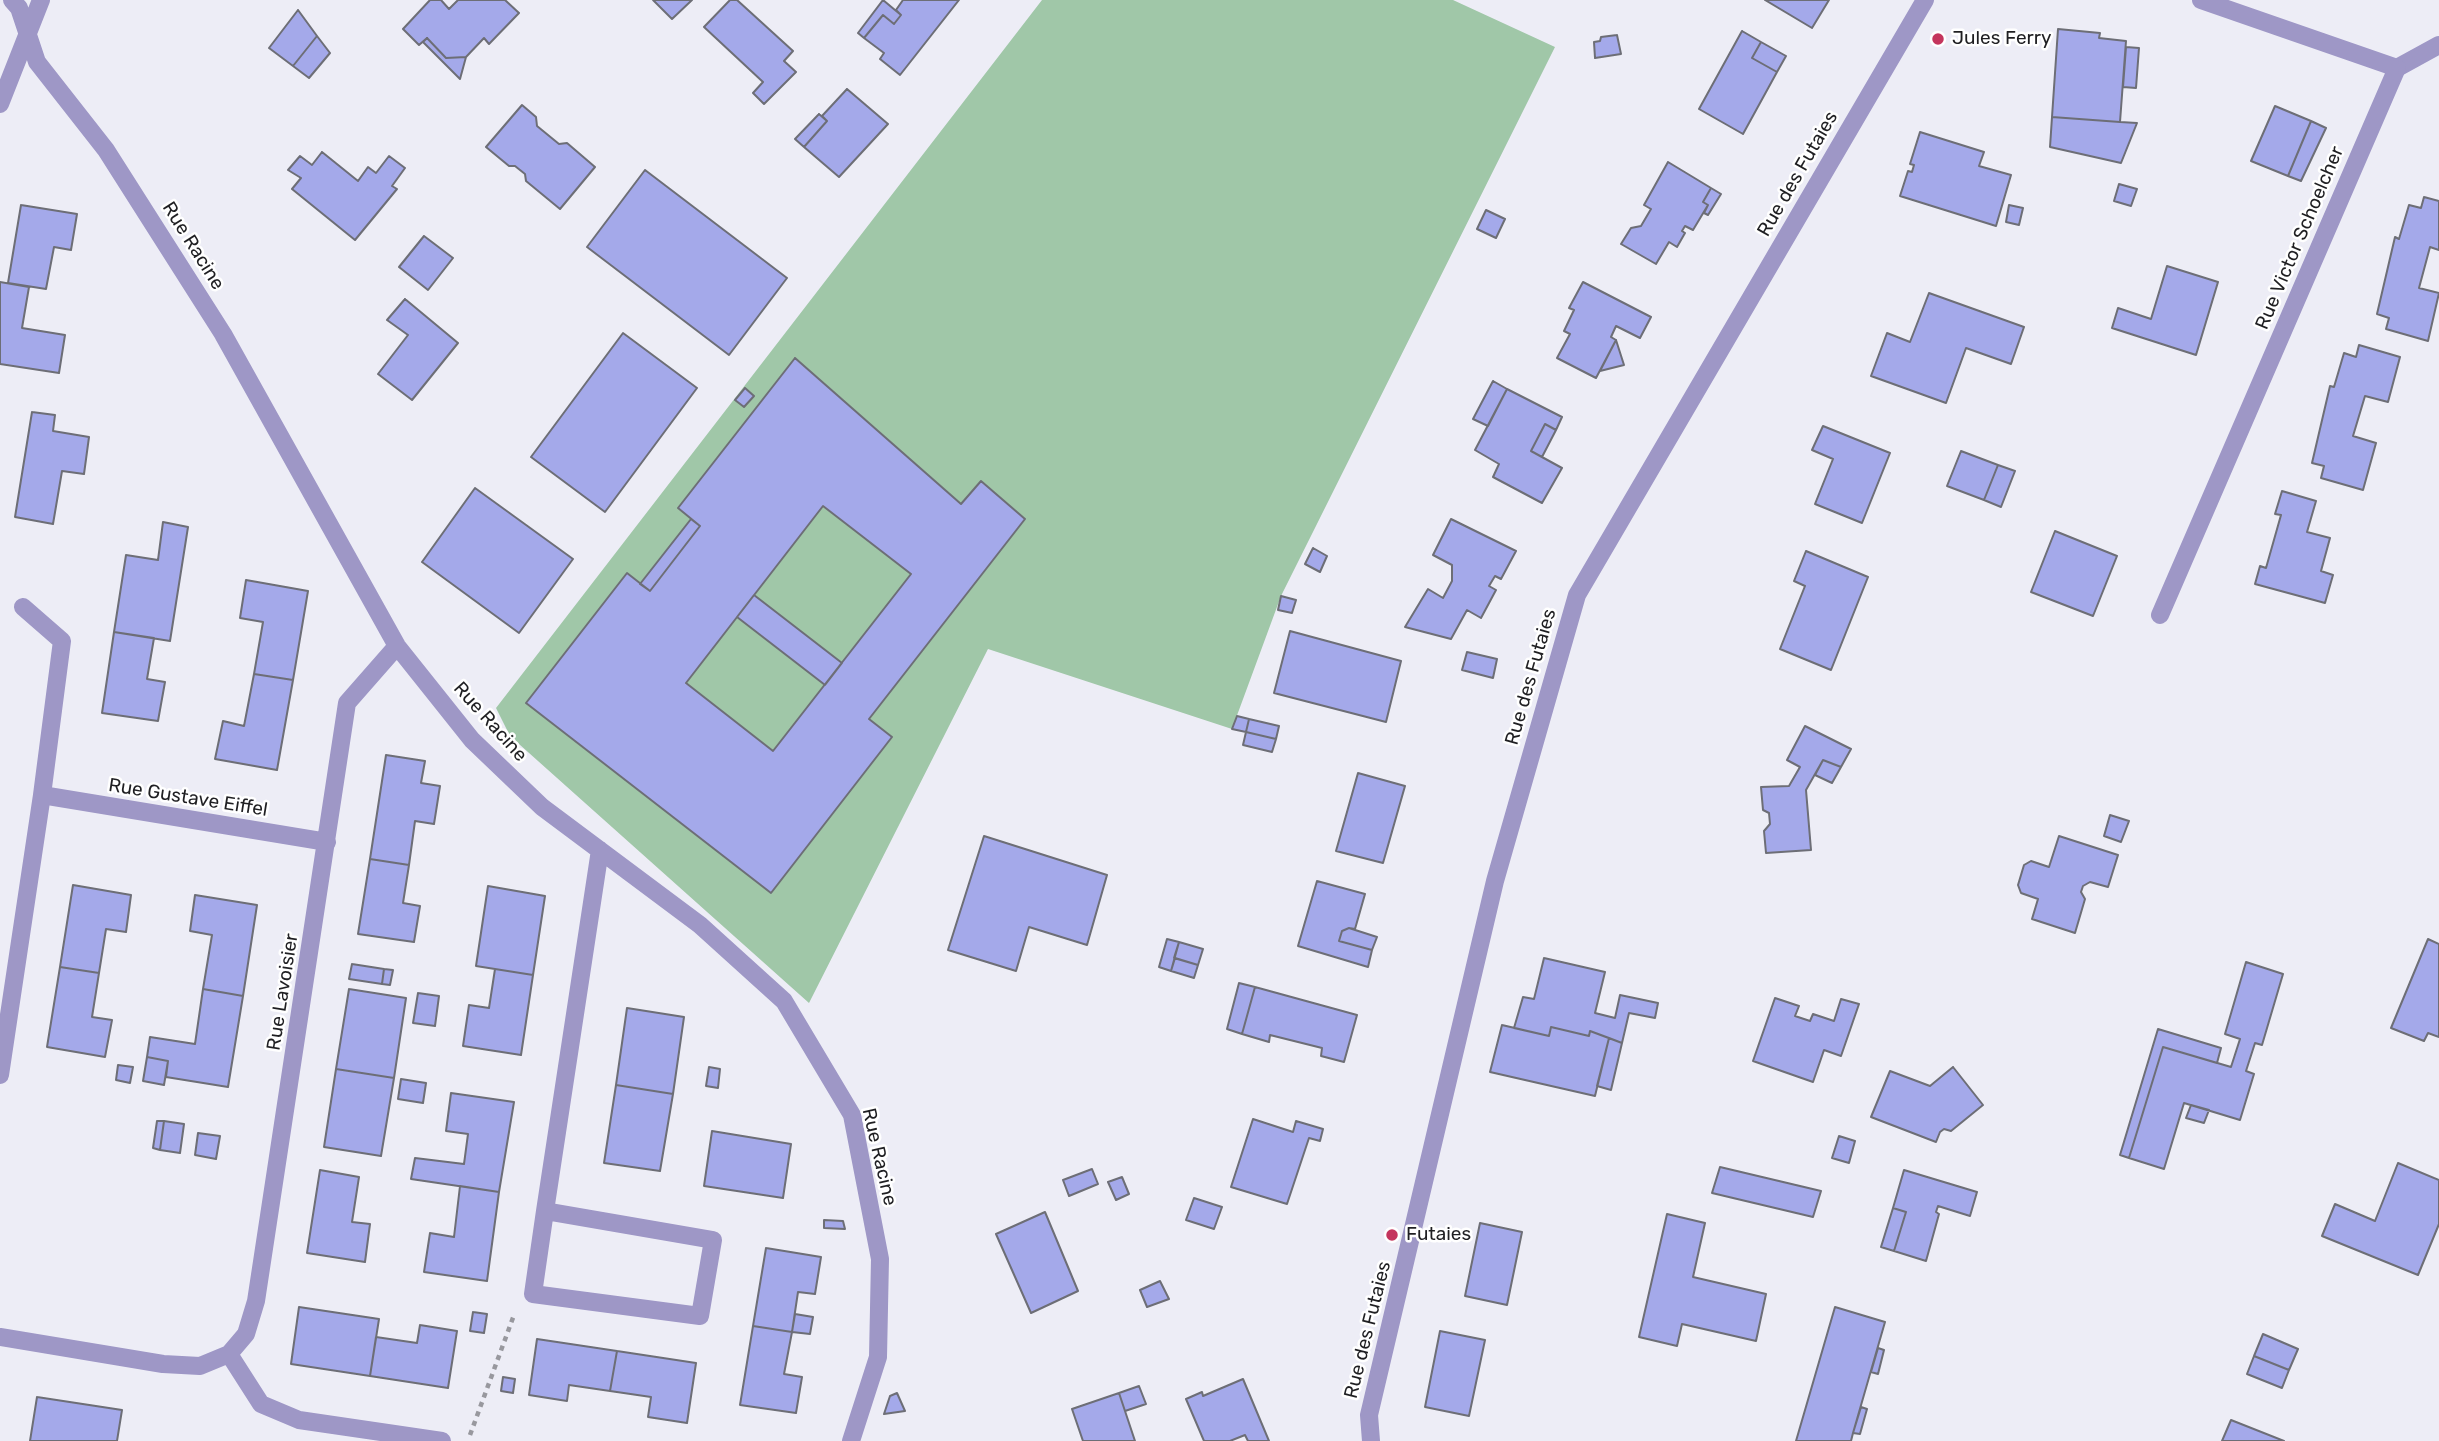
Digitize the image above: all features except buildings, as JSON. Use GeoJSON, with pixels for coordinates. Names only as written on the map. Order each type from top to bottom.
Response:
{"type":"FeatureCollection","features":[{"type":"Feature","properties":{"kind":"street","name":"Rue Racine"},"geometry":{"type":"LineString","coordinates":[[12,0],[19,8],[37,62],[106,149],[223,334],[397,646],[472,740],[542,807],[700,925],[785,1002],[852,1115],[880,1259],[878,1357],[851,1441]]}},
{"type":"Feature","properties":{"kind":"street"},"geometry":{"type":"LineString","coordinates":[[0,104],[41,0]]}},
{"type":"Feature","properties":{"kind":"street","name":"Rue des Futaies"},"geometry":{"type":"LineString","coordinates":[[1371,1441],[1368,1415],[1495,881],[1577,595],[1925,0]]}},
{"type":"Feature","properties":{"kind":"street"},"geometry":{"type":"LineString","coordinates":[[2201,0],[2397,68],[2439,45]]}},
{"type":"Feature","properties":{"kind":"street","name":"Rue Victor Schoelcher"},"geometry":{"type":"LineString","coordinates":[[2160,615],[2397,68]]}},
{"type":"Feature","properties":{"kind":"street"},"geometry":{"type":"LineString","coordinates":[[0,1074],[62,641],[23,607]]}},
{"type":"Feature","properties":{"kind":"street","name":"Rue Lavoisier"},"geometry":{"type":"LineString","coordinates":[[229,1354],[246,1334],[257,1301],[347,703],[397,646]]}},
{"type":"Feature","properties":{"kind":"street","name":"Rue Gustave Eiffel"},"geometry":{"type":"LineString","coordinates":[[42,795],[327,842]]}},
{"type":"Feature","properties":{"kind":"street"},"geometry":{"type":"LineString","coordinates":[[545,1212],[713,1240],[700,1317],[533,1294],[545,1212],[600,850]]}},
{"type":"Feature","properties":{"kind":"street"},"geometry":{"type":"LineString","coordinates":[[0,1337],[163,1364],[200,1366],[229,1354],[261,1404],[299,1420],[442,1441]]}},
{"type":"Feature","properties":{"kind":"path"},"geometry":{"type":"LineString","coordinates":[[468,1441],[517,1306],[533,1294]]}},
{"type":"Feature","properties":{"kind":"green space"},"geometry":{"type":"Polygon","coordinates":[[[1042,0],[1453,0],[1555,47],[1281,596],[1232,729],[988,649],[809,1003],[510,736],[496,708],[1042,0]]]}},
{"type":"Feature","properties":{"kind":"place","name":"Jules Ferry"},"geometry":{"type":"Point","coordinates":[1938,39]}},
{"type":"Feature","properties":{"kind":"place","name":"Futaies"},"geometry":{"type":"Point","coordinates":[1392,1235]}}]}
